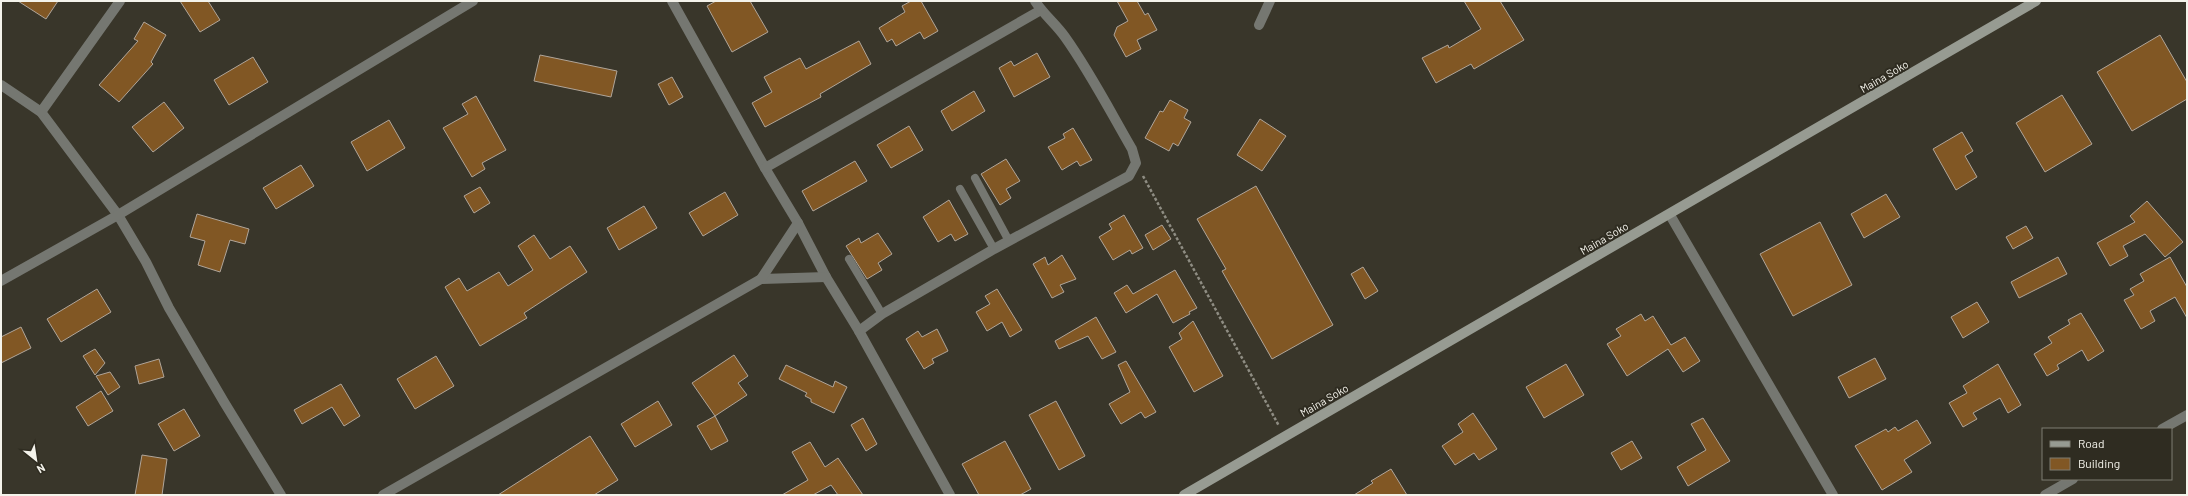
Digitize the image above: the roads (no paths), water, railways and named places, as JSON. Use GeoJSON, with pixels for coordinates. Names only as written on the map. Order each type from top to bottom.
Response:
{"type":"FeatureCollection","features":[{"type":"Feature","properties":{"kind":"street"},"geometry":{"type":"LineString","coordinates":[[40,112],[120,1]]}},
{"type":"Feature","properties":{"kind":"street"},"geometry":{"type":"LineString","coordinates":[[1,281],[118,215],[473,1]]}},
{"type":"Feature","properties":{"kind":"street"},"geometry":{"type":"LineString","coordinates":[[1259,25],[1270,1]]}},
{"type":"Feature","properties":{"kind":"street","name":"Maina Soko"},"geometry":{"type":"LineString","coordinates":[[1184,495],[1670,215],[2036,1]]}},
{"type":"Feature","properties":{"kind":"street"},"geometry":{"type":"LineString","coordinates":[[677,3],[765,168],[798,222],[826,277],[950,495]]}},
{"type":"Feature","properties":{"kind":"street"},"geometry":{"type":"LineString","coordinates":[[765,168],[1038,5],[1064,35],[1083,64],[1132,149],[1136,163],[1129,176],[994,249],[882,314],[858,331]]}},
{"type":"Feature","properties":{"kind":"street"},"geometry":{"type":"LineString","coordinates":[[1,85],[40,112],[118,215],[146,262],[169,308],[281,495]]}},
{"type":"Feature","properties":{"kind":"street"},"geometry":{"type":"LineString","coordinates":[[1670,215],[1832,495]]}},
{"type":"Feature","properties":{"kind":"street"},"geometry":{"type":"LineString","coordinates":[[384,495],[761,278],[798,222]]}},
{"type":"Feature","properties":{"kind":"street"},"geometry":{"type":"LineString","coordinates":[[761,278],[826,277]]}},
{"type":"Feature","properties":{"kind":"street"},"geometry":{"type":"LineString","coordinates":[[2164,428],[2187,415]]}},
{"type":"Feature","properties":{"kind":"street"},"geometry":{"type":"LineString","coordinates":[[2045,495],[2071,480]]}},
{"type":"Feature","properties":{"kind":"lane"},"geometry":{"type":"LineString","coordinates":[[975,178],[1009,241]]}},
{"type":"Feature","properties":{"kind":"lane"},"geometry":{"type":"LineString","coordinates":[[960,189],[994,249]]}},
{"type":"Feature","properties":{"kind":"lane"},"geometry":{"type":"LineString","coordinates":[[849,259],[882,314]]}}]}
